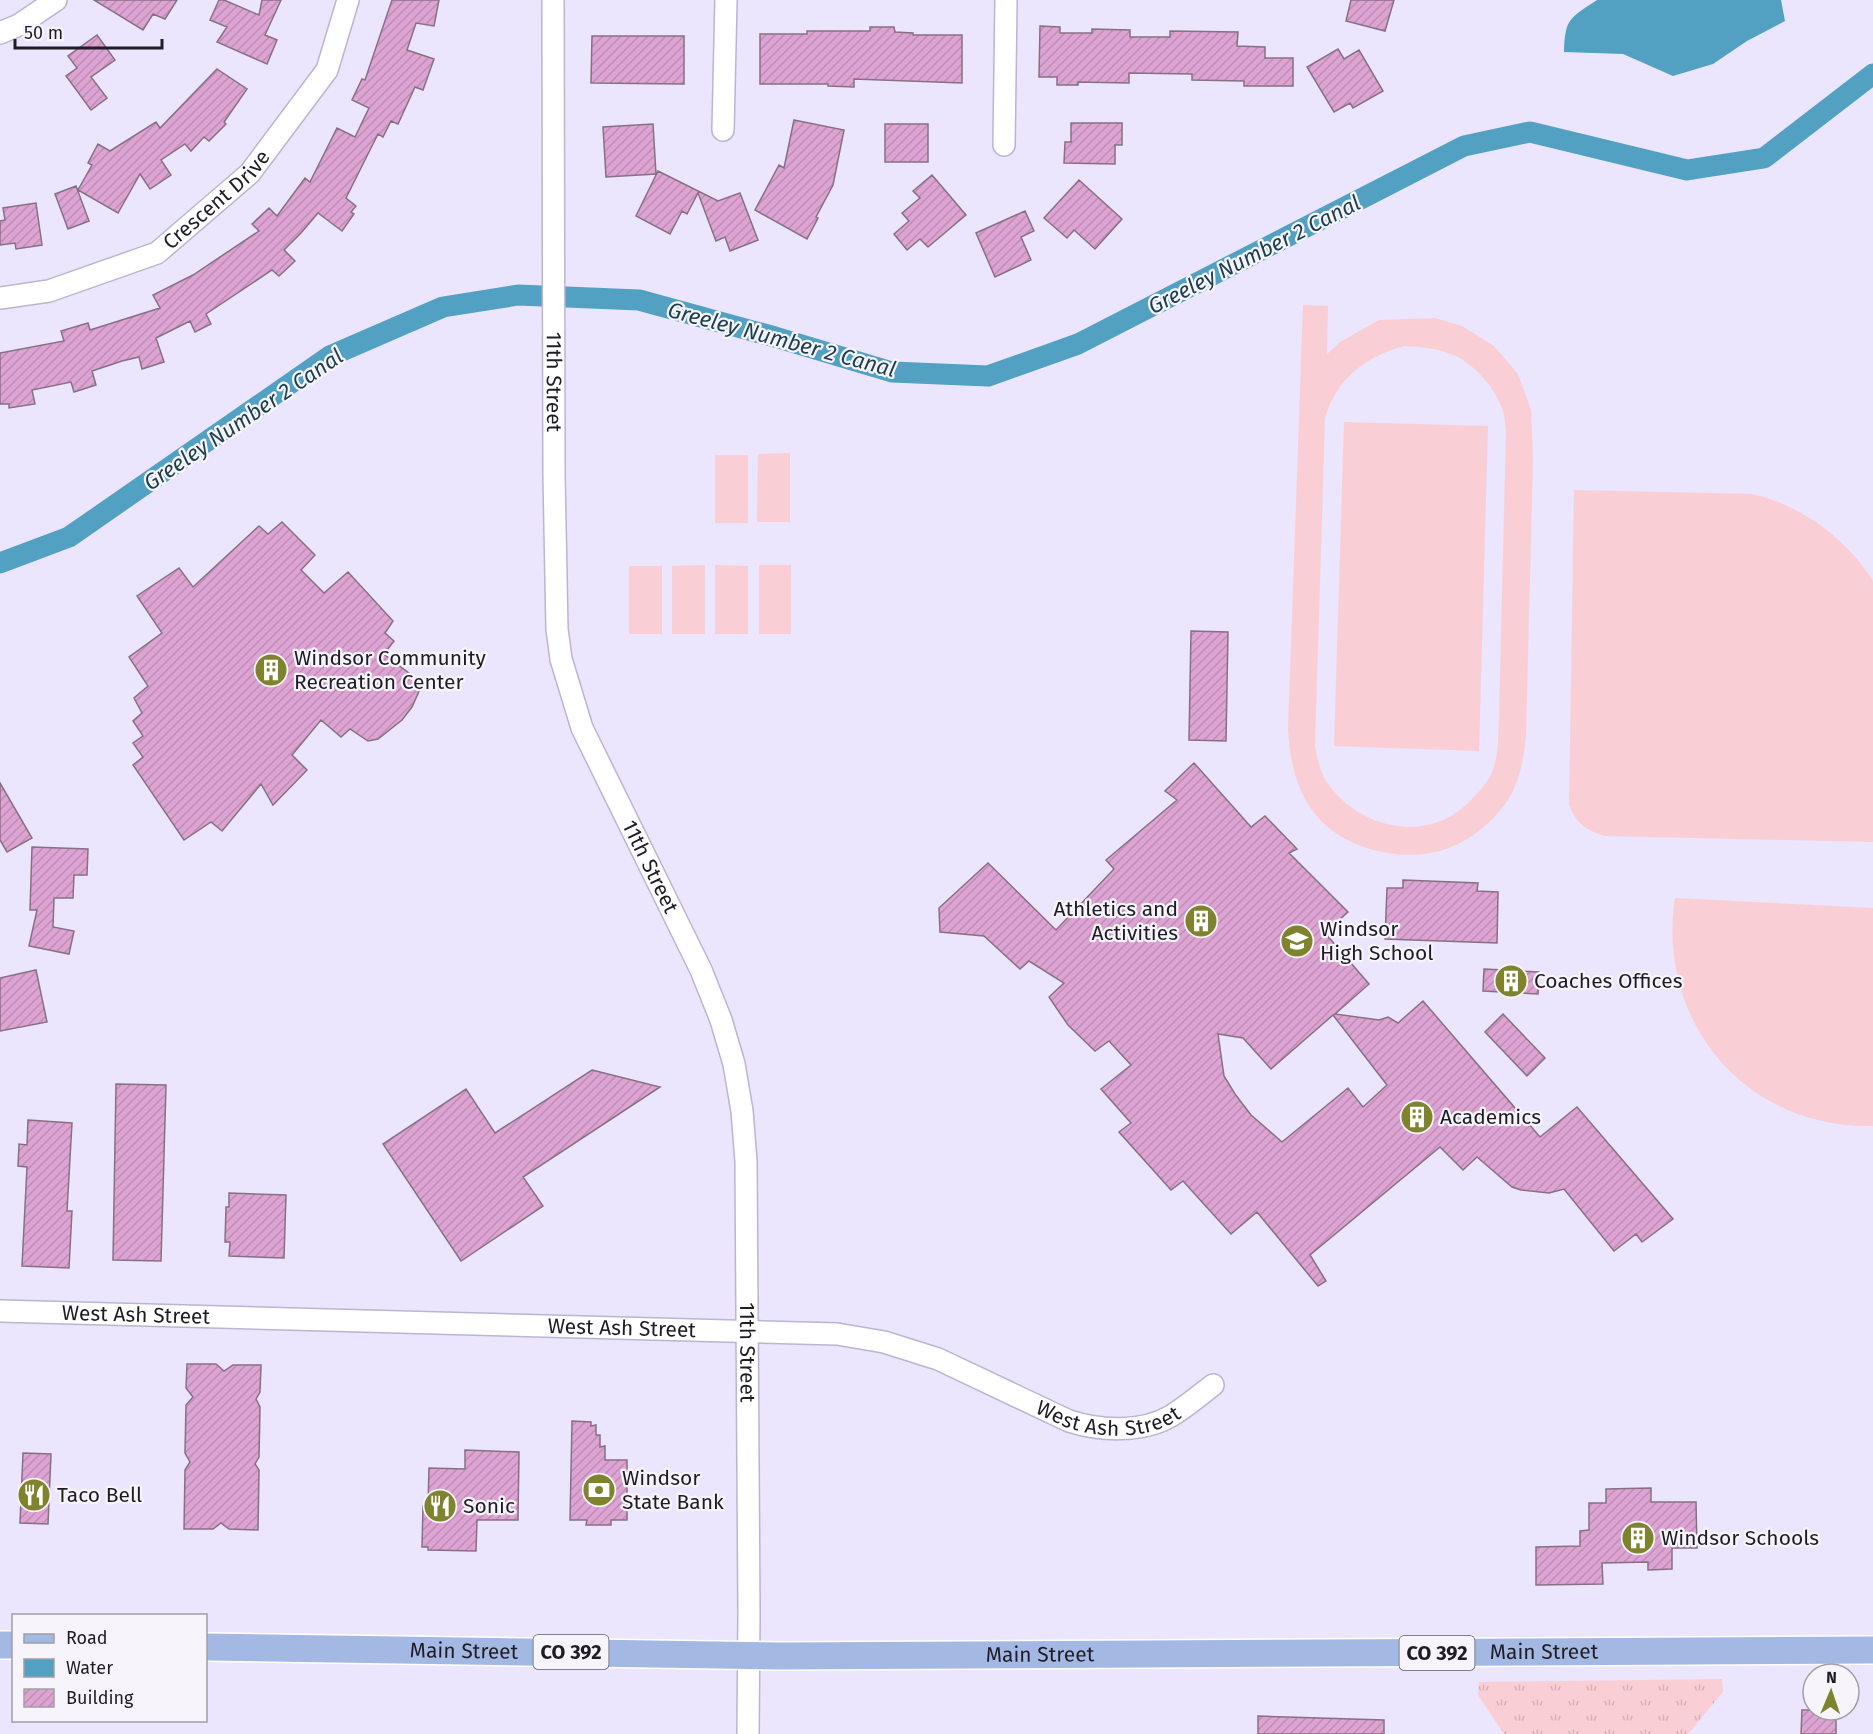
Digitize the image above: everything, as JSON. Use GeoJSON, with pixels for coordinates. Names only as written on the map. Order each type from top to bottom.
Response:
{"type":"FeatureCollection","features":[{"type":"Feature","properties":{"kind":"main road","name":"Main Street"},"geometry":{"type":"LineString","coordinates":[[207,1647],[749,1655],[1873,1650]]}},
{"type":"Feature","properties":{"kind":"street"},"geometry":{"type":"LineString","coordinates":[[0,33],[19,25],[56,0]]}},
{"type":"Feature","properties":{"kind":"street","name":"Crescent Drive"},"geometry":{"type":"LineString","coordinates":[[0,298],[49,291],[157,253],[257,164],[327,70],[348,0]]}},
{"type":"Feature","properties":{"kind":"street","name":"11th Street"},"geometry":{"type":"LineString","coordinates":[[553,0],[553,342],[557,629],[561,659],[582,728],[700,970],[721,1020],[734,1064],[742,1111],[746,1161],[748,1734]]}},
{"type":"Feature","properties":{"kind":"street"},"geometry":{"type":"LineString","coordinates":[[723,129],[726,0]]}},
{"type":"Feature","properties":{"kind":"street"},"geometry":{"type":"LineString","coordinates":[[1004,145],[1006,0]]}},
{"type":"Feature","properties":{"kind":"street","name":"West Ash Street"},"geometry":{"type":"LineString","coordinates":[[0,1311],[837,1334],[904,1348],[938,1359],[1050,1413],[1086,1426],[1114,1429],[1143,1426],[1170,1417],[1213,1385]]}},
{"type":"Feature","properties":{"kind":"green space"},"geometry":{"type":"Polygon","coordinates":[[[1303,305],[1328,306],[1327,354],[1340,342],[1379,320],[1435,318],[1462,326],[1494,346],[1518,374],[1531,410],[1533,459],[1526,735],[1522,765],[1512,793],[1499,812],[1483,828],[1453,846],[1427,854],[1410,855],[1374,850],[1341,837],[1328,827],[1309,806],[1295,775],[1288,730],[1303,305]],[[1404,346],[1377,356],[1354,371],[1337,391],[1325,418],[1315,746],[1324,777],[1340,798],[1357,811],[1375,820],[1395,826],[1415,827],[1435,823],[1454,814],[1484,786],[1495,764],[1499,716],[1506,431],[1504,414],[1494,391],[1467,363],[1445,352],[1404,346]]]}},
{"type":"Feature","properties":{"kind":"green space"},"geometry":{"type":"Polygon","coordinates":[[[1344,422],[1488,426],[1479,751],[1334,746],[1344,422]]]}},
{"type":"Feature","properties":{"kind":"green space"},"geometry":{"type":"Polygon","coordinates":[[[790,453],[790,522],[757,522],[758,454],[790,453]]]}},
{"type":"Feature","properties":{"kind":"green space"},"geometry":{"type":"Polygon","coordinates":[[[715,455],[748,455],[748,523],[715,523],[715,455]]]}},
{"type":"Feature","properties":{"kind":"green space"},"geometry":{"type":"Polygon","coordinates":[[[1574,490],[1752,494],[1788,506],[1805,515],[1836,537],[1862,565],[1873,581],[1873,842],[1605,836],[1593,832],[1579,821],[1569,805],[1574,490]]]}},
{"type":"Feature","properties":{"kind":"green space"},"geometry":{"type":"Polygon","coordinates":[[[705,565],[705,634],[672,634],[672,566],[705,565]]]}},
{"type":"Feature","properties":{"kind":"green space"},"geometry":{"type":"Polygon","coordinates":[[[715,565],[748,566],[748,634],[715,634],[715,565]]]}},
{"type":"Feature","properties":{"kind":"green space"},"geometry":{"type":"Polygon","coordinates":[[[759,565],[791,565],[791,634],[759,634],[759,565]]]}},
{"type":"Feature","properties":{"kind":"green space"},"geometry":{"type":"Polygon","coordinates":[[[629,566],[662,566],[662,634],[629,634],[629,566]]]}},
{"type":"Feature","properties":{"kind":"green space"},"geometry":{"type":"Polygon","coordinates":[[[1675,898],[1873,908],[1873,1126],[1827,1122],[1786,1109],[1750,1088],[1719,1060],[1696,1025],[1680,986],[1673,944],[1675,898]]]}},
{"type":"Feature","properties":{"kind":"green space"},"geometry":{"type":"Polygon","coordinates":[[[1722,1679],[1723,1692],[1688,1734],[1504,1734],[1478,1695],[1479,1682],[1722,1679]]]}},
{"type":"Feature","properties":{"kind":"water"},"geometry":{"type":"Polygon","coordinates":[[[1597,0],[1781,0],[1785,21],[1747,41],[1713,64],[1673,76],[1623,54],[1564,52],[1566,32],[1571,20],[1597,0]]]}},
{"type":"Feature","properties":{"kind":"building"},"geometry":{"type":"Polygon","coordinates":[[[94,0],[177,0],[165,19],[153,14],[143,30],[94,0]]]}},
{"type":"Feature","properties":{"kind":"building"},"geometry":{"type":"Polygon","coordinates":[[[219,0],[259,15],[262,0],[281,0],[265,35],[277,40],[267,64],[217,42],[227,27],[210,20],[219,0]]]}},
{"type":"Feature","properties":{"kind":"building"},"geometry":{"type":"Polygon","coordinates":[[[392,0],[439,0],[434,26],[416,23],[407,50],[434,59],[423,90],[415,87],[398,124],[391,121],[383,137],[378,134],[346,198],[356,206],[351,212],[354,214],[342,231],[318,213],[284,250],[295,261],[279,276],[272,270],[206,314],[211,324],[195,332],[190,321],[156,338],[164,362],[142,369],[139,357],[122,361],[92,371],[96,385],[74,392],[71,382],[32,390],[35,404],[9,408],[9,404],[0,404],[0,353],[64,341],[61,331],[88,323],[90,330],[160,308],[153,295],[193,275],[259,231],[252,224],[269,208],[277,216],[305,178],[310,182],[337,128],[355,137],[369,108],[352,100],[362,79],[365,80],[392,0]]]}},
{"type":"Feature","properties":{"kind":"building"},"geometry":{"type":"Polygon","coordinates":[[[1351,0],[1394,0],[1385,31],[1346,21],[1351,0]]]}},
{"type":"Feature","properties":{"kind":"building"},"geometry":{"type":"Polygon","coordinates":[[[1040,26],[1060,27],[1060,33],[1092,33],[1092,29],[1130,30],[1130,37],[1170,37],[1170,31],[1238,32],[1237,46],[1265,47],[1265,58],[1293,58],[1293,86],[1244,86],[1244,81],[1192,80],[1192,74],[1129,73],[1129,83],[1078,82],[1078,85],[1057,85],[1057,77],[1039,77],[1040,26]]]}},
{"type":"Feature","properties":{"kind":"building"},"geometry":{"type":"Polygon","coordinates":[[[870,27],[894,27],[895,32],[913,33],[913,35],[962,35],[962,83],[854,79],[854,87],[828,86],[828,84],[760,84],[760,34],[870,31],[870,27]]]}},
{"type":"Feature","properties":{"kind":"building"},"geometry":{"type":"Polygon","coordinates":[[[97,35],[115,60],[91,77],[107,98],[91,110],[66,76],[77,68],[68,56],[97,35]]]}},
{"type":"Feature","properties":{"kind":"building"},"geometry":{"type":"Polygon","coordinates":[[[592,36],[684,36],[684,84],[591,83],[592,36]]]}},
{"type":"Feature","properties":{"kind":"building"},"geometry":{"type":"Polygon","coordinates":[[[1338,49],[1344,59],[1359,50],[1383,91],[1353,108],[1350,103],[1334,112],[1307,67],[1338,49]]]}},
{"type":"Feature","properties":{"kind":"building"},"geometry":{"type":"Polygon","coordinates":[[[217,69],[247,89],[224,122],[226,124],[209,141],[204,137],[191,151],[185,144],[161,160],[171,175],[150,189],[140,174],[118,213],[78,190],[92,165],[88,163],[98,144],[110,151],[156,122],[160,128],[217,69]]]}},
{"type":"Feature","properties":{"kind":"building"},"geometry":{"type":"Polygon","coordinates":[[[794,120],[844,130],[833,185],[807,239],[755,210],[779,165],[784,168],[794,120]]]}},
{"type":"Feature","properties":{"kind":"building"},"geometry":{"type":"Polygon","coordinates":[[[1071,123],[1122,123],[1122,145],[1115,145],[1115,164],[1064,163],[1065,142],[1071,142],[1071,123]]]}},
{"type":"Feature","properties":{"kind":"building"},"geometry":{"type":"Polygon","coordinates":[[[653,124],[656,174],[606,177],[603,127],[653,124]]]}},
{"type":"Feature","properties":{"kind":"building"},"geometry":{"type":"Polygon","coordinates":[[[885,124],[928,124],[928,162],[885,162],[885,124]]]}},
{"type":"Feature","properties":{"kind":"building"},"geometry":{"type":"Polygon","coordinates":[[[658,171],[718,201],[740,193],[758,240],[730,251],[725,237],[716,241],[698,193],[687,214],[682,211],[670,234],[636,216],[658,171]]]}},
{"type":"Feature","properties":{"kind":"building"},"geometry":{"type":"Polygon","coordinates":[[[932,175],[966,215],[928,247],[920,239],[907,250],[894,234],[909,221],[902,213],[920,198],[913,191],[932,175]]]}},
{"type":"Feature","properties":{"kind":"building"},"geometry":{"type":"Polygon","coordinates":[[[1079,180],[1122,219],[1095,249],[1074,230],[1067,238],[1044,218],[1079,180]]]}},
{"type":"Feature","properties":{"kind":"building"},"geometry":{"type":"Polygon","coordinates":[[[76,186],[89,221],[68,229],[55,194],[76,186]]]}},
{"type":"Feature","properties":{"kind":"building"},"geometry":{"type":"Polygon","coordinates":[[[36,203],[42,245],[16,249],[15,243],[0,245],[0,221],[5,220],[3,208],[36,203]]]}},
{"type":"Feature","properties":{"kind":"building"},"geometry":{"type":"Polygon","coordinates":[[[1025,211],[1034,231],[1021,237],[1031,260],[995,277],[976,233],[1025,211]]]}},
{"type":"Feature","properties":{"kind":"building","name":"Windsor Community Recreation Center"},"geometry":{"type":"Polygon","coordinates":[[[282,522],[315,555],[301,570],[324,593],[348,572],[393,621],[385,633],[394,641],[384,654],[422,683],[412,707],[402,720],[378,739],[368,741],[350,729],[341,737],[321,720],[292,755],[307,770],[273,805],[261,784],[222,831],[211,822],[184,840],[133,765],[143,757],[133,743],[143,736],[133,721],[142,713],[134,698],[148,686],[129,657],[162,633],[137,596],[179,568],[193,587],[259,526],[268,534],[282,522]]]}},
{"type":"Feature","properties":{"kind":"building"},"geometry":{"type":"Polygon","coordinates":[[[1191,631],[1228,632],[1226,741],[1189,740],[1191,631]]]}},
{"type":"Feature","properties":{"kind":"building"},"geometry":{"type":"Polygon","coordinates":[[[1194,763],[1251,827],[1265,816],[1297,849],[1289,853],[1348,912],[1325,933],[1369,984],[1335,1014],[1379,1020],[1388,1017],[1398,1023],[1423,1001],[1540,1137],[1577,1107],[1673,1219],[1642,1242],[1636,1234],[1614,1251],[1564,1189],[1549,1193],[1512,1187],[1477,1157],[1463,1170],[1440,1147],[1310,1255],[1326,1281],[1318,1286],[1257,1212],[1231,1234],[1183,1181],[1171,1190],[1119,1132],[1131,1123],[1101,1089],[1131,1065],[1109,1041],[1095,1051],[1068,1025],[1049,997],[1064,983],[1029,961],[1020,969],[984,936],[940,932],[939,908],[988,863],[1056,930],[1114,869],[1106,860],[1177,800],[1165,791],[1194,763]],[[1333,1015],[1271,1069],[1243,1038],[1218,1034],[1224,1076],[1251,1115],[1282,1142],[1348,1088],[1363,1107],[1387,1085],[1333,1015]]]}},
{"type":"Feature","properties":{"kind":"building"},"geometry":{"type":"Polygon","coordinates":[[[0,783],[32,838],[7,852],[0,840],[0,783]]]}},
{"type":"Feature","properties":{"kind":"building"},"geometry":{"type":"Polygon","coordinates":[[[32,847],[88,849],[87,875],[74,875],[73,898],[54,898],[53,927],[74,931],[69,954],[29,946],[37,910],[30,910],[32,847]]]}},
{"type":"Feature","properties":{"kind":"building"},"geometry":{"type":"Polygon","coordinates":[[[1403,880],[1478,883],[1477,891],[1498,892],[1497,943],[1385,939],[1387,888],[1403,888],[1403,880]]]}},
{"type":"Feature","properties":{"kind":"building","name":"Coaches Offices"},"geometry":{"type":"Polygon","coordinates":[[[1484,969],[1539,972],[1538,994],[1483,991],[1484,969]]]}},
{"type":"Feature","properties":{"kind":"building"},"geometry":{"type":"Polygon","coordinates":[[[36,970],[47,1022],[0,1031],[0,978],[36,970]]]}},
{"type":"Feature","properties":{"kind":"building"},"geometry":{"type":"Polygon","coordinates":[[[1503,1014],[1545,1058],[1527,1076],[1485,1032],[1503,1014]]]}},
{"type":"Feature","properties":{"kind":"building"},"geometry":{"type":"Polygon","coordinates":[[[592,1070],[660,1087],[523,1177],[543,1206],[461,1261],[383,1144],[466,1089],[495,1133],[592,1070]]]}},
{"type":"Feature","properties":{"kind":"building"},"geometry":{"type":"Polygon","coordinates":[[[116,1084],[166,1085],[161,1261],[113,1260],[116,1084]]]}},
{"type":"Feature","properties":{"kind":"building"},"geometry":{"type":"Polygon","coordinates":[[[28,1120],[72,1123],[67,1211],[72,1211],[69,1268],[22,1266],[27,1167],[18,1166],[19,1144],[27,1145],[28,1120]]]}},
{"type":"Feature","properties":{"kind":"building"},"geometry":{"type":"Polygon","coordinates":[[[229,1193],[286,1195],[284,1258],[229,1256],[230,1242],[225,1242],[226,1207],[229,1207],[229,1193]]]}},
{"type":"Feature","properties":{"kind":"building"},"geometry":{"type":"Polygon","coordinates":[[[187,1364],[216,1364],[224,1371],[233,1365],[261,1365],[260,1392],[256,1399],[260,1407],[259,1457],[255,1464],[259,1470],[258,1530],[229,1529],[221,1523],[213,1529],[184,1529],[185,1470],[190,1462],[185,1453],[186,1405],[193,1397],[186,1388],[187,1364]]]}},
{"type":"Feature","properties":{"kind":"building","name":"Windsor State Bank"},"geometry":{"type":"Polygon","coordinates":[[[572,1421],[591,1422],[591,1426],[596,1425],[596,1435],[600,1435],[600,1447],[605,1446],[605,1460],[627,1460],[627,1520],[611,1520],[611,1525],[586,1525],[587,1520],[570,1520],[572,1421]]]}},
{"type":"Feature","properties":{"kind":"building"},"geometry":{"type":"Polygon","coordinates":[[[465,1450],[519,1452],[518,1520],[477,1520],[476,1551],[428,1550],[428,1547],[422,1547],[423,1506],[428,1506],[429,1468],[465,1469],[465,1450]]]}},
{"type":"Feature","properties":{"kind":"building"},"geometry":{"type":"Polygon","coordinates":[[[23,1453],[51,1454],[48,1524],[20,1523],[23,1453]]]}},
{"type":"Feature","properties":{"kind":"building","name":"Windsor Schools"},"geometry":{"type":"Polygon","coordinates":[[[1651,1488],[1651,1502],[1696,1502],[1697,1548],[1672,1548],[1672,1569],[1648,1570],[1648,1562],[1602,1563],[1603,1584],[1536,1585],[1536,1547],[1580,1546],[1580,1531],[1589,1530],[1589,1503],[1606,1503],[1606,1489],[1651,1488]]]}},
{"type":"Feature","properties":{"kind":"building"},"geometry":{"type":"Polygon","coordinates":[[[1258,1716],[1384,1720],[1384,1734],[1258,1734],[1258,1716]]]}},
{"type":"Feature","properties":{"kind":"building"},"geometry":{"type":"Polygon","coordinates":[[[1802,1722],[1836,1722],[1836,1734],[1801,1734],[1802,1722]]]}},
{"type":"Feature","properties":{"kind":"waterway","name":"Greeley Number 2 Canal"},"geometry":{"type":"LineString","coordinates":[[0,563],[69,537],[330,356],[443,307],[518,295],[639,300],[892,372],[988,376],[1078,344],[1464,146],[1530,132],[1687,170],[1764,158],[1873,74]]}},
{"type":"Feature","properties":{"kind":"place","name":"Windsor Community Recreation Center"},"geometry":{"type":"Point","coordinates":[271,670]}},
{"type":"Feature","properties":{"kind":"place","name":"Athletics and Activities"},"geometry":{"type":"Point","coordinates":[1201,921]}},
{"type":"Feature","properties":{"kind":"place","name":"Windsor High School"},"geometry":{"type":"Point","coordinates":[1297,941]}},
{"type":"Feature","properties":{"kind":"place","name":"Coaches Offices"},"geometry":{"type":"Point","coordinates":[1511,981]}},
{"type":"Feature","properties":{"kind":"place","name":"Academics"},"geometry":{"type":"Point","coordinates":[1417,1117]}},
{"type":"Feature","properties":{"kind":"place","name":"Windsor State Bank"},"geometry":{"type":"Point","coordinates":[599,1490]}},
{"type":"Feature","properties":{"kind":"place","name":"Taco Bell"},"geometry":{"type":"Point","coordinates":[34,1495]}},
{"type":"Feature","properties":{"kind":"place","name":"Sonic"},"geometry":{"type":"Point","coordinates":[440,1506]}},
{"type":"Feature","properties":{"kind":"place","name":"Windsor Schools"},"geometry":{"type":"Point","coordinates":[1638,1538]}}]}
